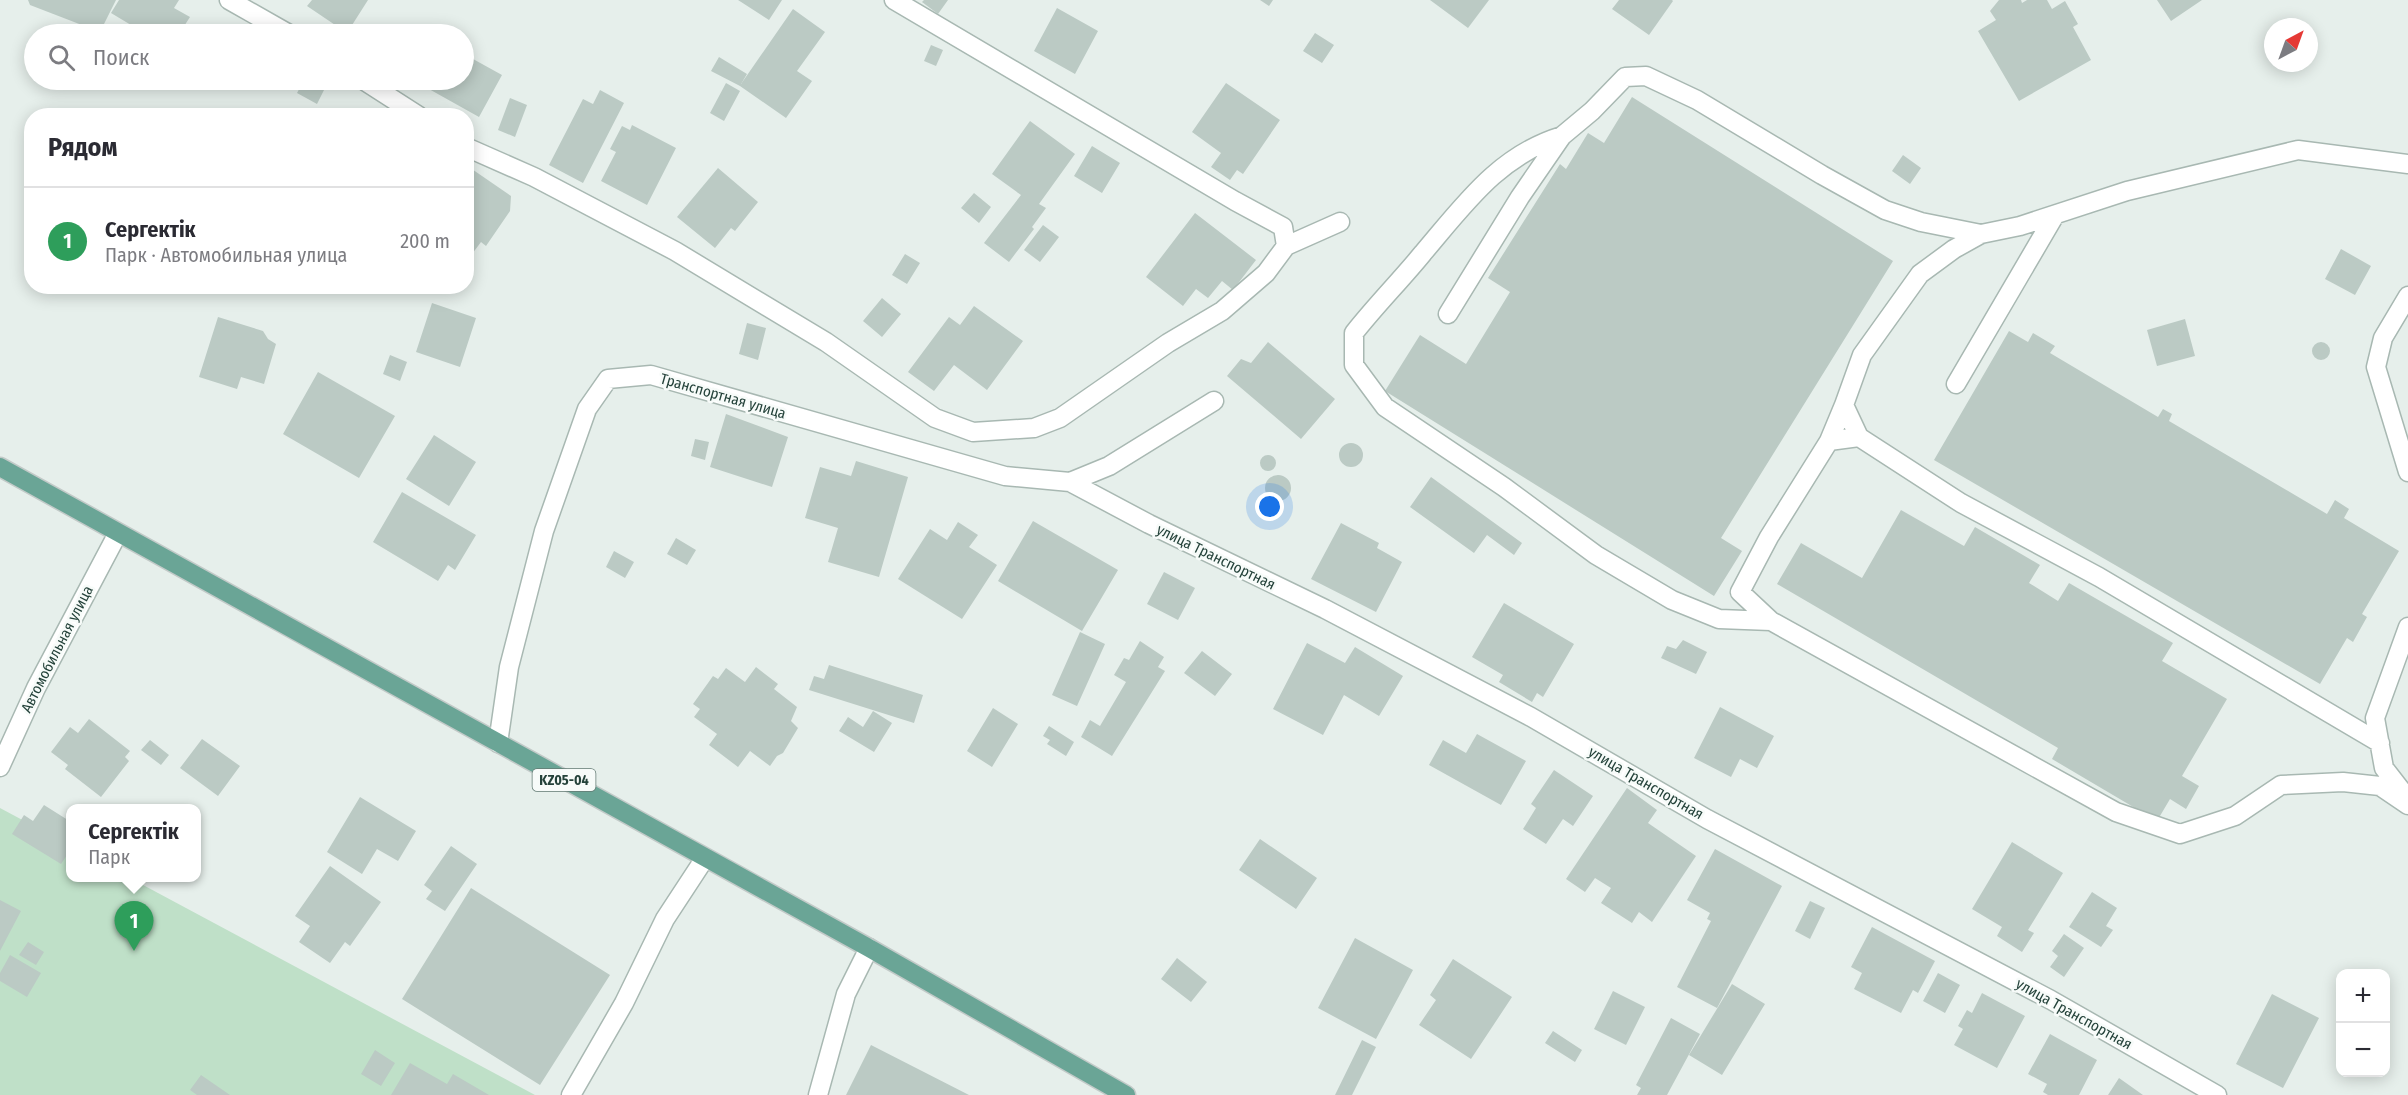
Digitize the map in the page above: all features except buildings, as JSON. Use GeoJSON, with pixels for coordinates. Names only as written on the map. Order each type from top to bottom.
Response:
{"type":"FeatureCollection","features":[{"type":"Feature","properties":{"kind":"main road","name":"KZ05-04"},"geometry":{"type":"LineString","coordinates":[[0,467],[868,948],[1126,1095]]}},
{"type":"Feature","properties":{"kind":"street"},"geometry":{"type":"LineString","coordinates":[[229,0],[271,24]]}},
{"type":"Feature","properties":{"kind":"street"},"geometry":{"type":"LineString","coordinates":[[894,0],[1283,227],[1286,246]]}},
{"type":"Feature","properties":{"kind":"street"},"geometry":{"type":"LineString","coordinates":[[1448,314],[1520,197],[1562,136],[1592,111],[1625,77],[1646,76],[1697,100],[1885,210],[1921,222],[1981,234]]}},
{"type":"Feature","properties":{"kind":"street"},"geometry":{"type":"LineString","coordinates":[[379,90],[407,108]]}},
{"type":"Feature","properties":{"kind":"street"},"geometry":{"type":"LineString","coordinates":[[1562,136],[1538,143],[1506,163],[1458,209],[1354,333],[1354,365],[1385,408],[1504,487],[1596,555],[1672,600],[1719,618],[1771,621]]}},
{"type":"Feature","properties":{"kind":"street"},"geometry":{"type":"LineString","coordinates":[[1719,618],[1740,592],[1769,537],[1829,441],[1862,355],[1920,274],[1954,249],[1981,234],[2020,226],[2127,191],[2298,150],[2408,164]]}},
{"type":"Feature","properties":{"kind":"street"},"geometry":{"type":"LineString","coordinates":[[474,151],[534,177],[675,251],[826,342],[935,418],[974,432],[1034,428],[1060,418],[1168,343],[1222,311],[1266,273],[1286,246],[1340,222]]}},
{"type":"Feature","properties":{"kind":"street"},"geometry":{"type":"LineString","coordinates":[[1956,384],[2055,215]]}},
{"type":"Feature","properties":{"kind":"street"},"geometry":{"type":"LineString","coordinates":[[2408,296],[2383,338],[2376,367],[2408,472]]}},
{"type":"Feature","properties":{"kind":"street","name":"Транспортная улица"},"geometry":{"type":"LineString","coordinates":[[498,743],[509,667],[544,531],[587,408],[608,379],[651,375],[1005,476],[1070,482]]}},
{"type":"Feature","properties":{"kind":"street"},"geometry":{"type":"LineString","coordinates":[[1070,482],[1109,466],[1214,401]]}},
{"type":"Feature","properties":{"kind":"street"},"geometry":{"type":"LineString","coordinates":[[1844,405],[1859,437],[1960,503],[2099,577],[2380,743]]}},
{"type":"Feature","properties":{"kind":"street"},"geometry":{"type":"LineString","coordinates":[[1829,441],[1859,437]]}},
{"type":"Feature","properties":{"kind":"street","name":"улица Транспортная"},"geometry":{"type":"LineString","coordinates":[[1070,482],[1149,524],[1325,609],[1531,717],[1707,819],[2051,1000],[2217,1095]]}},
{"type":"Feature","properties":{"kind":"street","name":"Автомобильная улица"},"geometry":{"type":"LineString","coordinates":[[0,767],[36,688],[118,532]]}},
{"type":"Feature","properties":{"kind":"street"},"geometry":{"type":"LineString","coordinates":[[1740,592],[1771,621],[2116,812],[2180,834],[2235,816],[2281,785],[2343,782],[2380,786],[2408,805]]}},
{"type":"Feature","properties":{"kind":"street"},"geometry":{"type":"LineString","coordinates":[[2408,627],[2404,652],[2375,718],[2384,768],[2408,799]]}},
{"type":"Feature","properties":{"kind":"street"},"geometry":{"type":"LineString","coordinates":[[572,1095],[624,1003],[665,919],[705,858]]}},
{"type":"Feature","properties":{"kind":"street"},"geometry":{"type":"LineString","coordinates":[[818,1095],[846,994],[868,948]]}},
{"type":"Feature","properties":{"kind":"green space"},"geometry":{"type":"Polygon","coordinates":[[[0,808],[66,843],[66,882],[137,882],[535,1095],[0,1095],[0,808]]]}},
{"type":"Feature","properties":{"kind":"place","name":"Сергектік"},"geometry":{"type":"Point","coordinates":[134,951]}}]}
